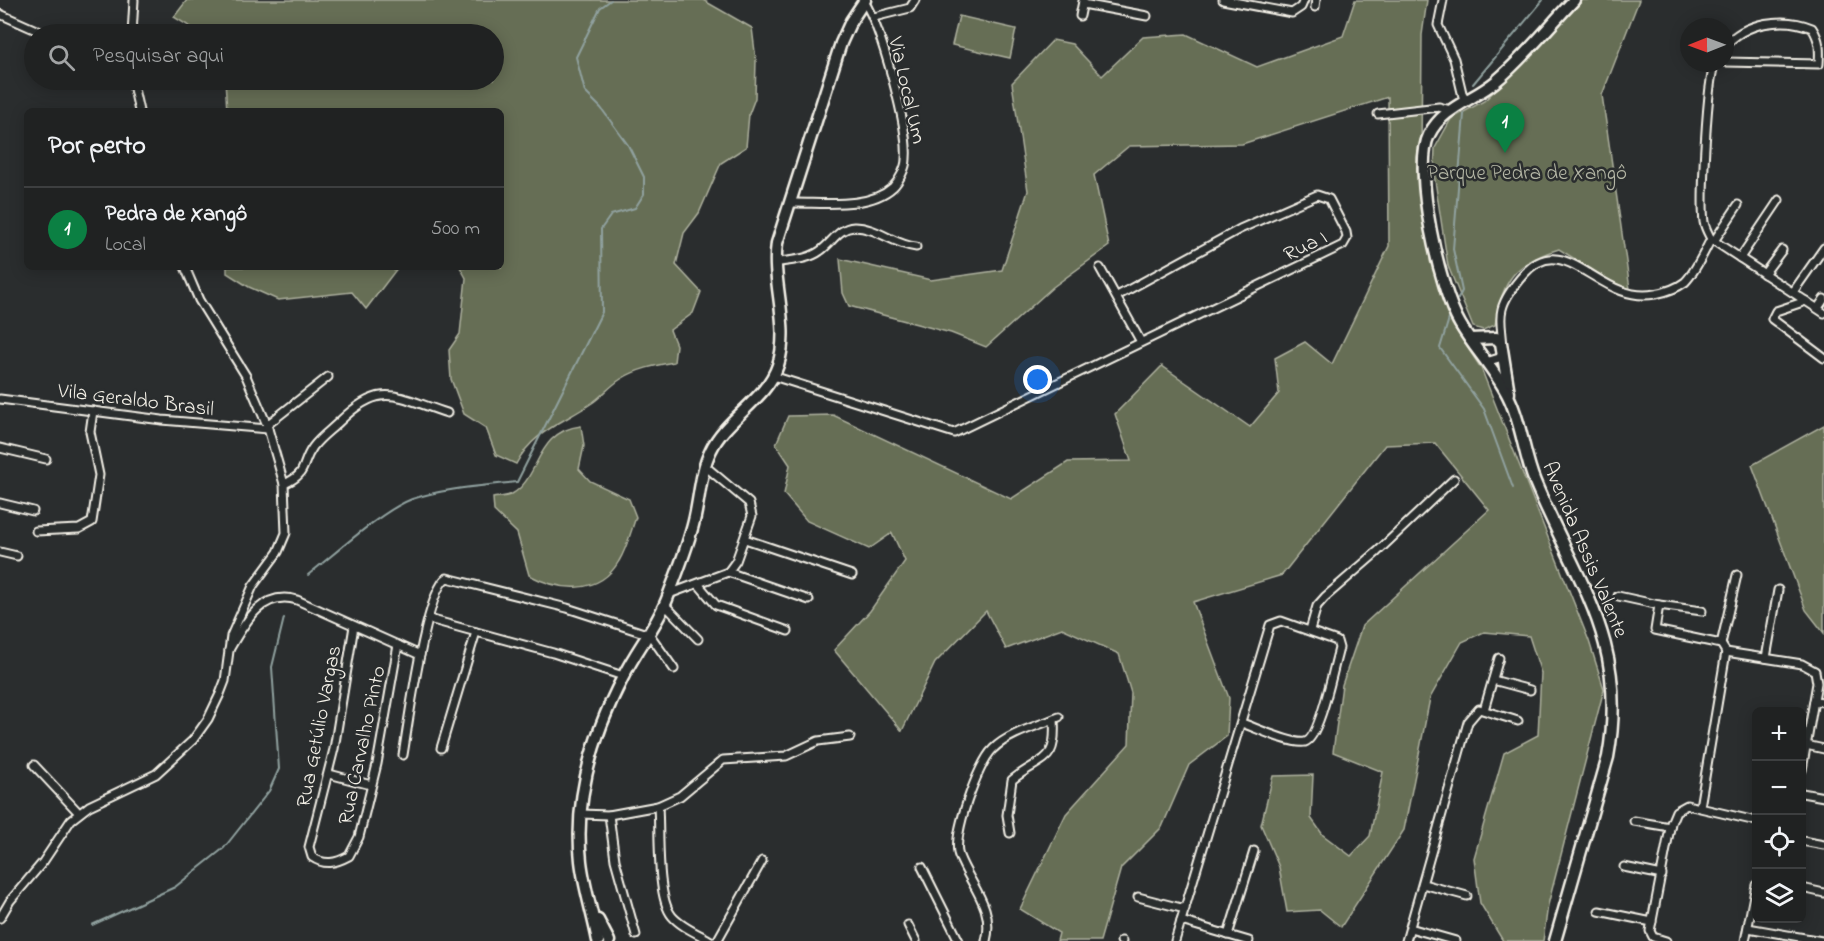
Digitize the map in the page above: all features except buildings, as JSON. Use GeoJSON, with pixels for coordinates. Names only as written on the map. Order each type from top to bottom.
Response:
{"type":"FeatureCollection","features":[{"type":"Feature","properties":{"kind":"main road","name":"Avenida Assis Valente"},"geometry":{"type":"LineString","coordinates":[[1555,941],[1608,757],[1613,726],[1612,673],[1599,619],[1534,480],[1510,398],[1454,313],[1440,273],[1425,181],[1425,146],[1437,122],[1450,110],[1493,83],[1516,63],[1574,0]]}},
{"type":"Feature","properties":{"kind":"main road"},"geometry":{"type":"LineString","coordinates":[[598,941],[581,862],[581,814],[588,766],[623,676],[650,635],[667,600],[695,519],[705,466],[717,439],[773,376],[783,338],[775,263],[777,243],[841,43],[851,21],[865,1]]}},
{"type":"Feature","properties":{"kind":"main road"},"geometry":{"type":"LineString","coordinates":[[1470,339],[1498,340],[1503,348],[1510,398]]}},
{"type":"Feature","properties":{"kind":"main road"},"geometry":{"type":"LineString","coordinates":[[591,907],[609,941]]}},
{"type":"Feature","properties":{"kind":"street"},"geometry":{"type":"LineString","coordinates":[[133,24],[134,0]]}},
{"type":"Feature","properties":{"kind":"street"},"geometry":{"type":"LineString","coordinates":[[874,17],[910,8],[915,0]]}},
{"type":"Feature","properties":{"kind":"street"},"geometry":{"type":"LineString","coordinates":[[1223,0],[1292,13],[1301,7],[1304,0]]}},
{"type":"Feature","properties":{"kind":"street"},"geometry":{"type":"LineString","coordinates":[[1443,0],[1438,25],[1454,59],[1464,101]]}},
{"type":"Feature","properties":{"kind":"street","name":"Via Local Um"},"geometry":{"type":"LineString","coordinates":[[790,203],[865,200],[893,187],[901,176],[906,161],[906,138],[874,17],[865,1]]}},
{"type":"Feature","properties":{"kind":"street"},"geometry":{"type":"LineString","coordinates":[[1080,16],[1083,2],[1147,16]]}},
{"type":"Feature","properties":{"kind":"street"},"geometry":{"type":"LineString","coordinates":[[0,14],[24,25]]}},
{"type":"Feature","properties":{"kind":"street"},"geometry":{"type":"LineString","coordinates":[[1734,37],[1752,26],[1764,23],[1807,26],[1818,36],[1822,64],[1734,62]]}},
{"type":"Feature","properties":{"kind":"street"},"geometry":{"type":"LineString","coordinates":[[1713,72],[1709,87],[1704,221],[1713,240],[1821,311],[1824,299]]}},
{"type":"Feature","properties":{"kind":"street"},"geometry":{"type":"LineString","coordinates":[[134,90],[138,108]]}},
{"type":"Feature","properties":{"kind":"street"},"geometry":{"type":"LineString","coordinates":[[1378,114],[1439,107],[1450,110]]}},
{"type":"Feature","properties":{"kind":"street","name":"Rua I"},"geometry":{"type":"LineString","coordinates":[[773,376],[951,434],[959,432],[1343,245],[1347,238],[1346,232],[1329,199],[1317,195],[1194,253],[1117,296]]}},
{"type":"Feature","properties":{"kind":"street"},"geometry":{"type":"LineString","coordinates":[[1740,258],[1779,200]]}},
{"type":"Feature","properties":{"kind":"street"},"geometry":{"type":"LineString","coordinates":[[1501,320],[1503,348],[1499,358],[1483,358],[1485,344],[1501,320],[1505,302],[1519,280],[1530,267],[1548,258],[1562,258],[1623,293],[1647,295],[1668,291],[1687,279],[1738,205]]}},
{"type":"Feature","properties":{"kind":"street"},"geometry":{"type":"LineString","coordinates":[[775,263],[820,252],[844,229],[855,227],[873,230],[899,244],[916,247]]}},
{"type":"Feature","properties":{"kind":"street"},"geometry":{"type":"LineString","coordinates":[[1792,292],[1824,248]]}},
{"type":"Feature","properties":{"kind":"street"},"geometry":{"type":"LineString","coordinates":[[1764,274],[1782,250]]}},
{"type":"Feature","properties":{"kind":"street"},"geometry":{"type":"LineString","coordinates":[[1100,268],[1141,342]]}},
{"type":"Feature","properties":{"kind":"street"},"geometry":{"type":"LineString","coordinates":[[0,918],[10,901],[43,862],[62,830],[79,813],[156,774],[185,749],[208,718],[220,694],[225,681],[231,636],[253,586],[283,543],[287,525],[284,484],[268,427],[246,376],[199,300],[185,270]]}},
{"type":"Feature","properties":{"kind":"street"},"geometry":{"type":"LineString","coordinates":[[1806,301],[1773,313],[1773,322],[1824,358]]}},
{"type":"Feature","properties":{"kind":"street"},"geometry":{"type":"LineString","coordinates":[[268,427],[328,377]]}},
{"type":"Feature","properties":{"kind":"street"},"geometry":{"type":"LineString","coordinates":[[284,484],[302,474],[315,444],[353,408],[371,397],[387,394],[447,413]]}},
{"type":"Feature","properties":{"kind":"street","name":"Vila Geraldo Brasil"},"geometry":{"type":"LineString","coordinates":[[0,399],[93,411],[268,427]]}},
{"type":"Feature","properties":{"kind":"street"},"geometry":{"type":"LineString","coordinates":[[36,531],[79,529],[92,522],[99,475],[90,432],[93,411]]}},
{"type":"Feature","properties":{"kind":"street"},"geometry":{"type":"LineString","coordinates":[[0,448],[46,459]]}},
{"type":"Feature","properties":{"kind":"street"},"geometry":{"type":"LineString","coordinates":[[698,639],[667,600],[728,572],[736,561],[752,516],[749,503],[705,466]]}},
{"type":"Feature","properties":{"kind":"street"},"geometry":{"type":"LineString","coordinates":[[1310,630],[1317,606],[1325,597],[1377,552],[1454,479]]}},
{"type":"Feature","properties":{"kind":"street"},"geometry":{"type":"LineString","coordinates":[[0,503],[33,511]]}},
{"type":"Feature","properties":{"kind":"street"},"geometry":{"type":"LineString","coordinates":[[745,539],[852,575]]}},
{"type":"Feature","properties":{"kind":"street"},"geometry":{"type":"LineString","coordinates":[[0,552],[17,556]]}},
{"type":"Feature","properties":{"kind":"street"},"geometry":{"type":"LineString","coordinates":[[728,572],[810,600]]}},
{"type":"Feature","properties":{"kind":"street"},"geometry":{"type":"LineString","coordinates":[[1701,807],[1726,652],[1721,644],[1737,575]]}},
{"type":"Feature","properties":{"kind":"street"},"geometry":{"type":"LineString","coordinates":[[403,755],[420,655],[438,586],[447,578],[567,608],[650,635],[674,669]]}},
{"type":"Feature","properties":{"kind":"street"},"geometry":{"type":"LineString","coordinates":[[699,585],[716,605],[788,631]]}},
{"type":"Feature","properties":{"kind":"street"},"geometry":{"type":"LineString","coordinates":[[1767,658],[1778,590]]}},
{"type":"Feature","properties":{"kind":"street"},"geometry":{"type":"LineString","coordinates":[[1618,596],[1702,611]]}},
{"type":"Feature","properties":{"kind":"street"},"geometry":{"type":"LineString","coordinates":[[227,653],[251,615],[269,601],[282,597],[297,600],[420,655]]}},
{"type":"Feature","properties":{"kind":"street"},"geometry":{"type":"LineString","coordinates":[[1659,605],[1655,630],[1721,644]]}},
{"type":"Feature","properties":{"kind":"street"},"geometry":{"type":"LineString","coordinates":[[429,619],[623,676]]}},
{"type":"Feature","properties":{"kind":"street"},"geometry":{"type":"LineString","coordinates":[[1175,941],[1270,625],[1281,621],[1334,638],[1339,648],[1320,719],[1311,739],[1307,742],[1297,742],[1242,723]]}},
{"type":"Feature","properties":{"kind":"street","name":"Rua Getúlio Vargas"},"geometry":{"type":"LineString","coordinates":[[312,833],[329,774],[354,626]]}},
{"type":"Feature","properties":{"kind":"street"},"geometry":{"type":"LineString","coordinates":[[441,748],[476,632]]}},
{"type":"Feature","properties":{"kind":"street","name":"Rua Carvalho Pinto"},"geometry":{"type":"LineString","coordinates":[[312,833],[310,853],[318,861],[328,863],[349,856],[359,837],[398,645]]}},
{"type":"Feature","properties":{"kind":"street"},"geometry":{"type":"LineString","coordinates":[[1726,652],[1810,667],[1817,676],[1806,739]]}},
{"type":"Feature","properties":{"kind":"street"},"geometry":{"type":"LineString","coordinates":[[1484,710],[1499,658]]}},
{"type":"Feature","properties":{"kind":"street"},"geometry":{"type":"LineString","coordinates":[[1493,680],[1530,690]]}},
{"type":"Feature","properties":{"kind":"street"},"geometry":{"type":"LineString","coordinates":[[1814,700],[1824,702]]}},
{"type":"Feature","properties":{"kind":"street"},"geometry":{"type":"LineString","coordinates":[[1406,941],[1462,738],[1472,715],[1476,710],[1484,710],[1518,721]]}},
{"type":"Feature","properties":{"kind":"street"},"geometry":{"type":"LineString","coordinates":[[986,941],[987,914],[958,855],[959,829],[987,755],[1003,741],[1056,718],[1054,747],[1050,756],[1012,780],[1007,814],[1010,833]]}},
{"type":"Feature","properties":{"kind":"street"},"geometry":{"type":"LineString","coordinates":[[581,814],[609,814],[658,806],[680,796],[723,760],[786,756],[818,741],[850,737]]}},
{"type":"Feature","properties":{"kind":"street"},"geometry":{"type":"LineString","coordinates":[[1806,749],[1824,749]]}},
{"type":"Feature","properties":{"kind":"street"},"geometry":{"type":"LineString","coordinates":[[34,765],[79,813]]}},
{"type":"Feature","properties":{"kind":"street"},"geometry":{"type":"LineString","coordinates":[[329,774],[371,785]]}},
{"type":"Feature","properties":{"kind":"street"},"geometry":{"type":"LineString","coordinates":[[1806,793],[1824,797]]}},
{"type":"Feature","properties":{"kind":"street"},"geometry":{"type":"LineString","coordinates":[[1666,941],[1649,938],[1670,827],[1678,808],[1687,805],[1701,807],[1752,820]]}},
{"type":"Feature","properties":{"kind":"street"},"geometry":{"type":"LineString","coordinates":[[658,806],[663,887],[669,911],[674,918],[711,941]]}},
{"type":"Feature","properties":{"kind":"street"},"geometry":{"type":"LineString","coordinates":[[609,814],[615,860],[636,935]]}},
{"type":"Feature","properties":{"kind":"street"},"geometry":{"type":"LineString","coordinates":[[1634,821],[1670,827]]}},
{"type":"Feature","properties":{"kind":"street"},"geometry":{"type":"LineString","coordinates":[[1806,842],[1824,845]]}},
{"type":"Feature","properties":{"kind":"street"},"geometry":{"type":"LineString","coordinates":[[1228,935],[1254,851]]}},
{"type":"Feature","properties":{"kind":"street"},"geometry":{"type":"LineString","coordinates":[[717,941],[762,861]]}},
{"type":"Feature","properties":{"kind":"street"},"geometry":{"type":"LineString","coordinates":[[922,867],[959,941]]}},
{"type":"Feature","properties":{"kind":"street"},"geometry":{"type":"LineString","coordinates":[[1624,867],[1662,875]]}},
{"type":"Feature","properties":{"kind":"street"},"geometry":{"type":"LineString","coordinates":[[1423,884],[1467,896]]}},
{"type":"Feature","properties":{"kind":"street"},"geometry":{"type":"LineString","coordinates":[[1806,889],[1824,892]]}},
{"type":"Feature","properties":{"kind":"street"},"geometry":{"type":"LineString","coordinates":[[1138,897],[1185,909]]}},
{"type":"Feature","properties":{"kind":"street"},"geometry":{"type":"LineString","coordinates":[[1746,941],[1752,906]]}},
{"type":"Feature","properties":{"kind":"street"},"geometry":{"type":"LineString","coordinates":[[1599,911],[1652,922]]}},
{"type":"Feature","properties":{"kind":"street"},"geometry":{"type":"LineString","coordinates":[[1181,921],[1249,941]]}},
{"type":"Feature","properties":{"kind":"street"},"geometry":{"type":"LineString","coordinates":[[908,925],[916,941]]}},
{"type":"Feature","properties":{"kind":"street"},"geometry":{"type":"LineString","coordinates":[[1410,928],[1456,941]]}},
{"type":"Feature","properties":{"kind":"street"},"geometry":{"type":"LineString","coordinates":[[1748,928],[1822,941]]}},
{"type":"Feature","properties":{"kind":"green space"},"geometry":{"type":"Polygon","coordinates":[[[187,0],[703,0],[752,28],[756,60],[755,98],[749,114],[746,147],[721,163],[699,213],[684,233],[676,265],[701,292],[693,313],[670,330],[676,345],[674,362],[640,370],[621,379],[592,403],[540,435],[531,443],[516,464],[496,455],[486,428],[464,414],[451,379],[449,350],[460,334],[466,278],[462,270],[504,270],[504,108],[227,108],[226,90],[504,90],[504,24],[186,24],[174,17],[187,0]]]}},
{"type":"Feature","properties":{"kind":"green space"},"geometry":{"type":"Polygon","coordinates":[[[1355,0],[1427,0],[1422,35],[1421,155],[1430,261],[1452,324],[1481,368],[1589,641],[1604,689],[1548,905],[1543,941],[1503,941],[1480,903],[1474,858],[1504,753],[1538,735],[1541,673],[1529,636],[1484,632],[1462,642],[1430,698],[1404,830],[1341,927],[1320,910],[1287,912],[1279,867],[1261,825],[1273,776],[1313,775],[1311,818],[1323,835],[1351,856],[1370,836],[1383,772],[1333,752],[1342,685],[1362,626],[1489,510],[1435,443],[1385,445],[1282,575],[1193,602],[1229,698],[1227,736],[1189,765],[1162,827],[1121,868],[1100,941],[1057,941],[1059,933],[1020,909],[1066,814],[1129,744],[1131,693],[1119,654],[1062,628],[1006,649],[986,611],[935,663],[902,731],[834,650],[870,611],[905,561],[892,533],[869,549],[807,521],[784,494],[790,465],[776,444],[788,416],[833,415],[1011,499],[1068,462],[1131,461],[1115,414],[1162,366],[1250,427],[1279,393],[1275,358],[1305,342],[1332,364],[1389,246],[1388,97],[1242,144],[1129,146],[1094,175],[1109,246],[1053,287],[986,347],[951,333],[849,306],[843,293],[840,259],[931,280],[1002,270],[1028,191],[1012,83],[1053,40],[1072,44],[1102,76],[1143,37],[1186,34],[1257,67],[1343,36],[1355,0]]]}},
{"type":"Feature","properties":{"kind":"green space","name":"Parque Pedra de Xangô"},"geometry":{"type":"Polygon","coordinates":[[[1583,0],[1639,0],[1602,95],[1630,289],[1612,282],[1559,249],[1531,260],[1513,275],[1502,296],[1495,325],[1483,330],[1473,327],[1448,266],[1434,174],[1435,148],[1451,119],[1484,101],[1531,56],[1583,0]]]}},
{"type":"Feature","properties":{"kind":"green space"},"geometry":{"type":"Polygon","coordinates":[[[959,16],[1016,29],[1010,58],[952,45],[959,16]]]}},
{"type":"Feature","properties":{"kind":"green space"},"geometry":{"type":"Polygon","coordinates":[[[227,270],[396,270],[366,309],[352,292],[278,300],[249,287],[227,273],[227,270]]]}},
{"type":"Feature","properties":{"kind":"green space"},"geometry":{"type":"Polygon","coordinates":[[[1824,425],[1824,633],[1806,610],[1752,465],[1824,425]]]}},
{"type":"Feature","properties":{"kind":"green space"},"geometry":{"type":"Polygon","coordinates":[[[581,426],[584,446],[579,469],[590,481],[629,499],[636,517],[624,551],[611,572],[590,585],[565,587],[529,575],[517,533],[494,511],[493,498],[510,495],[521,487],[546,446],[566,430],[581,426]]]}},
{"type":"Feature","properties":{"kind":"waterway"},"geometry":{"type":"LineString","coordinates":[[308,575],[359,533],[412,499],[451,490],[517,482],[602,312],[601,229],[611,215],[635,208],[644,194],[644,177],[628,145],[601,108],[585,92],[576,57],[600,8],[611,0]]}},
{"type":"Feature","properties":{"kind":"waterway"},"geometry":{"type":"LineString","coordinates":[[1473,84],[1543,0]]}},
{"type":"Feature","properties":{"kind":"waterway"},"geometry":{"type":"LineString","coordinates":[[1458,299],[1462,291],[1453,249],[1464,114]]}},
{"type":"Feature","properties":{"kind":"waterway"},"geometry":{"type":"LineString","coordinates":[[1451,312],[1440,348],[1484,409],[1513,488]]}},
{"type":"Feature","properties":{"kind":"waterway"},"geometry":{"type":"LineString","coordinates":[[92,925],[175,887],[224,848],[269,791],[279,769],[272,667],[284,618]]}},
{"type":"Feature","properties":{"kind":"place","name":"Pedra de Xangô"},"geometry":{"type":"Point","coordinates":[1505,153]}}]}
